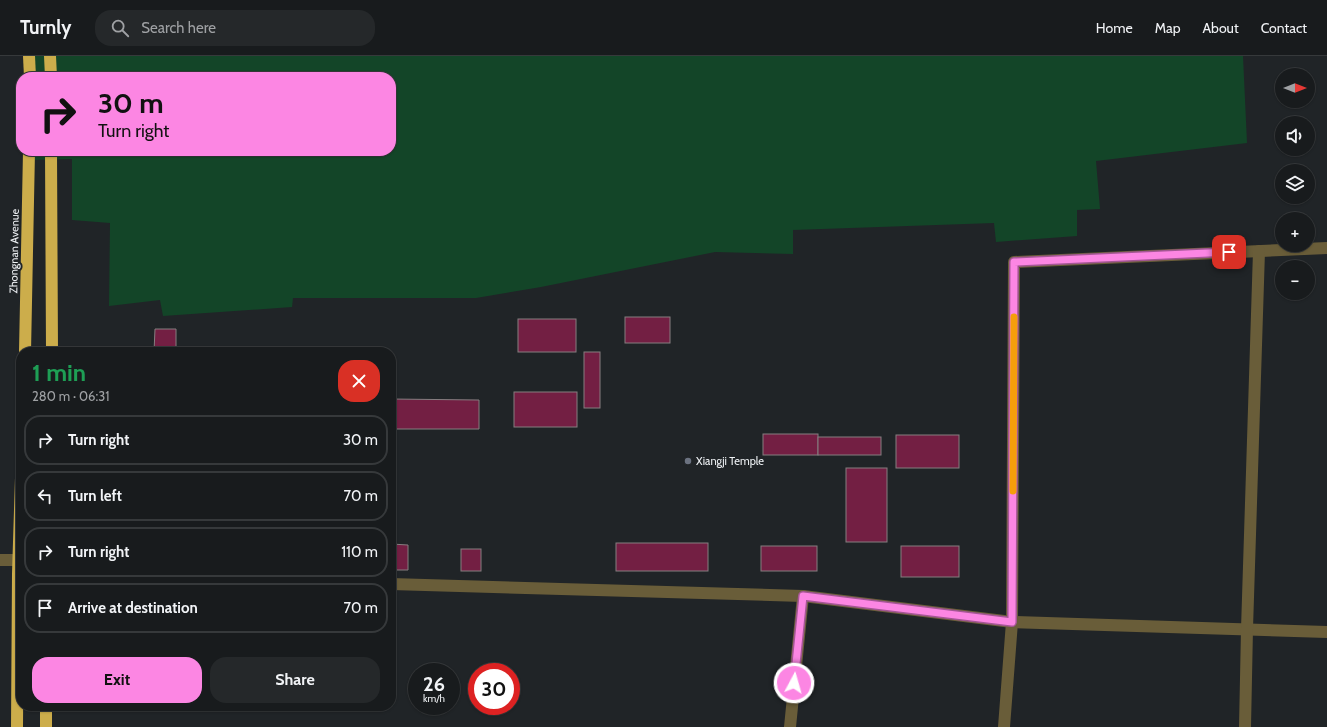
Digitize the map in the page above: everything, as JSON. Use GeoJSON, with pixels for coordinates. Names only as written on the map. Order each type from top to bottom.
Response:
{"type":"FeatureCollection","features":[{"type":"Feature","properties":{"kind":"highway"},"geometry":{"type":"LineString","coordinates":[[29,56],[30,72]]}},
{"type":"Feature","properties":{"kind":"highway"},"geometry":{"type":"LineString","coordinates":[[50,56],[51,72]]}},
{"type":"Feature","properties":{"kind":"highway","name":"Zhongnan Avenue"},"geometry":{"type":"LineString","coordinates":[[25,347],[29,156]]}},
{"type":"Feature","properties":{"kind":"highway"},"geometry":{"type":"LineString","coordinates":[[51,156],[52,347]]}},
{"type":"Feature","properties":{"kind":"highway"},"geometry":{"type":"LineString","coordinates":[[17,711],[17,727]]}},
{"type":"Feature","properties":{"kind":"highway"},"geometry":{"type":"LineString","coordinates":[[46,711],[46,727]]}},
{"type":"Feature","properties":{"kind":"street"},"geometry":{"type":"LineString","coordinates":[[1004,727],[1012,622],[1014,262],[1327,248]]}},
{"type":"Feature","properties":{"kind":"street"},"geometry":{"type":"LineString","coordinates":[[1245,727],[1259,251]]}},
{"type":"Feature","properties":{"kind":"street"},"geometry":{"type":"LineString","coordinates":[[0,560],[16,560]]}},
{"type":"Feature","properties":{"kind":"street"},"geometry":{"type":"LineString","coordinates":[[396,584],[803,596],[1012,622],[1327,632]]}},
{"type":"Feature","properties":{"kind":"street"},"geometry":{"type":"LineString","coordinates":[[790,727],[803,596]]}},
{"type":"Feature","properties":{"kind":"green space"},"geometry":{"type":"Polygon","coordinates":[[[28,56],[1243,56],[1247,143],[1096,161],[1100,209],[1077,210],[1077,236],[996,242],[994,223],[793,230],[793,254],[715,252],[541,287],[476,298],[293,298],[292,307],[163,316],[160,300],[109,306],[110,223],[72,220],[72,159],[29,160],[29,156],[396,156],[396,72],[28,72],[28,56]]]}},
{"type":"Feature","properties":{"kind":"building"},"geometry":{"type":"Polygon","coordinates":[[[625,317],[670,317],[670,343],[625,343],[625,317]]]}},
{"type":"Feature","properties":{"kind":"building"},"geometry":{"type":"Polygon","coordinates":[[[518,319],[576,319],[576,352],[518,352],[518,319]]]}},
{"type":"Feature","properties":{"kind":"building"},"geometry":{"type":"Polygon","coordinates":[[[155,329],[176,329],[176,347],[154,347],[155,329]]]}},
{"type":"Feature","properties":{"kind":"building"},"geometry":{"type":"Polygon","coordinates":[[[584,352],[600,352],[600,408],[584,408],[584,352]]]}},
{"type":"Feature","properties":{"kind":"building"},"geometry":{"type":"Polygon","coordinates":[[[514,392],[577,392],[577,427],[514,427],[514,392]]]}},
{"type":"Feature","properties":{"kind":"building"},"geometry":{"type":"Polygon","coordinates":[[[396,399],[479,400],[479,429],[396,429],[396,399]]]}},
{"type":"Feature","properties":{"kind":"building"},"geometry":{"type":"Polygon","coordinates":[[[763,434],[818,434],[818,455],[763,455],[763,434]]]}},
{"type":"Feature","properties":{"kind":"building"},"geometry":{"type":"Polygon","coordinates":[[[896,435],[959,435],[959,468],[896,468],[896,435]]]}},
{"type":"Feature","properties":{"kind":"building"},"geometry":{"type":"Polygon","coordinates":[[[818,437],[881,437],[881,455],[818,455],[818,437]]]}},
{"type":"Feature","properties":{"kind":"building"},"geometry":{"type":"Polygon","coordinates":[[[846,468],[887,468],[887,542],[846,542],[846,468]]]}},
{"type":"Feature","properties":{"kind":"building"},"geometry":{"type":"Polygon","coordinates":[[[616,543],[708,543],[708,571],[616,571],[616,543]]]}},
{"type":"Feature","properties":{"kind":"building"},"geometry":{"type":"Polygon","coordinates":[[[396,544],[408,545],[408,570],[396,570],[396,544]]]}},
{"type":"Feature","properties":{"kind":"building"},"geometry":{"type":"Polygon","coordinates":[[[761,546],[817,546],[817,571],[761,571],[761,546]]]}},
{"type":"Feature","properties":{"kind":"building"},"geometry":{"type":"Polygon","coordinates":[[[901,546],[959,546],[959,577],[901,577],[901,546]]]}},
{"type":"Feature","properties":{"kind":"building"},"geometry":{"type":"Polygon","coordinates":[[[461,549],[481,549],[481,571],[461,571],[461,549]]]}},
{"type":"Feature","properties":{"kind":"slow traffic"},"geometry":{"type":"LineString","coordinates":[[1013,491],[1014,317]]}},
{"type":"Feature","properties":{"kind":"place","name":"Xiangji Temple"},"geometry":{"type":"Point","coordinates":[688,461]}},
{"type":"Feature","properties":{"kind":"route"},"geometry":{"type":"LineString","coordinates":[[794,683],[803,596],[1012,622],[1014,262],[1229,252]]}}]}
